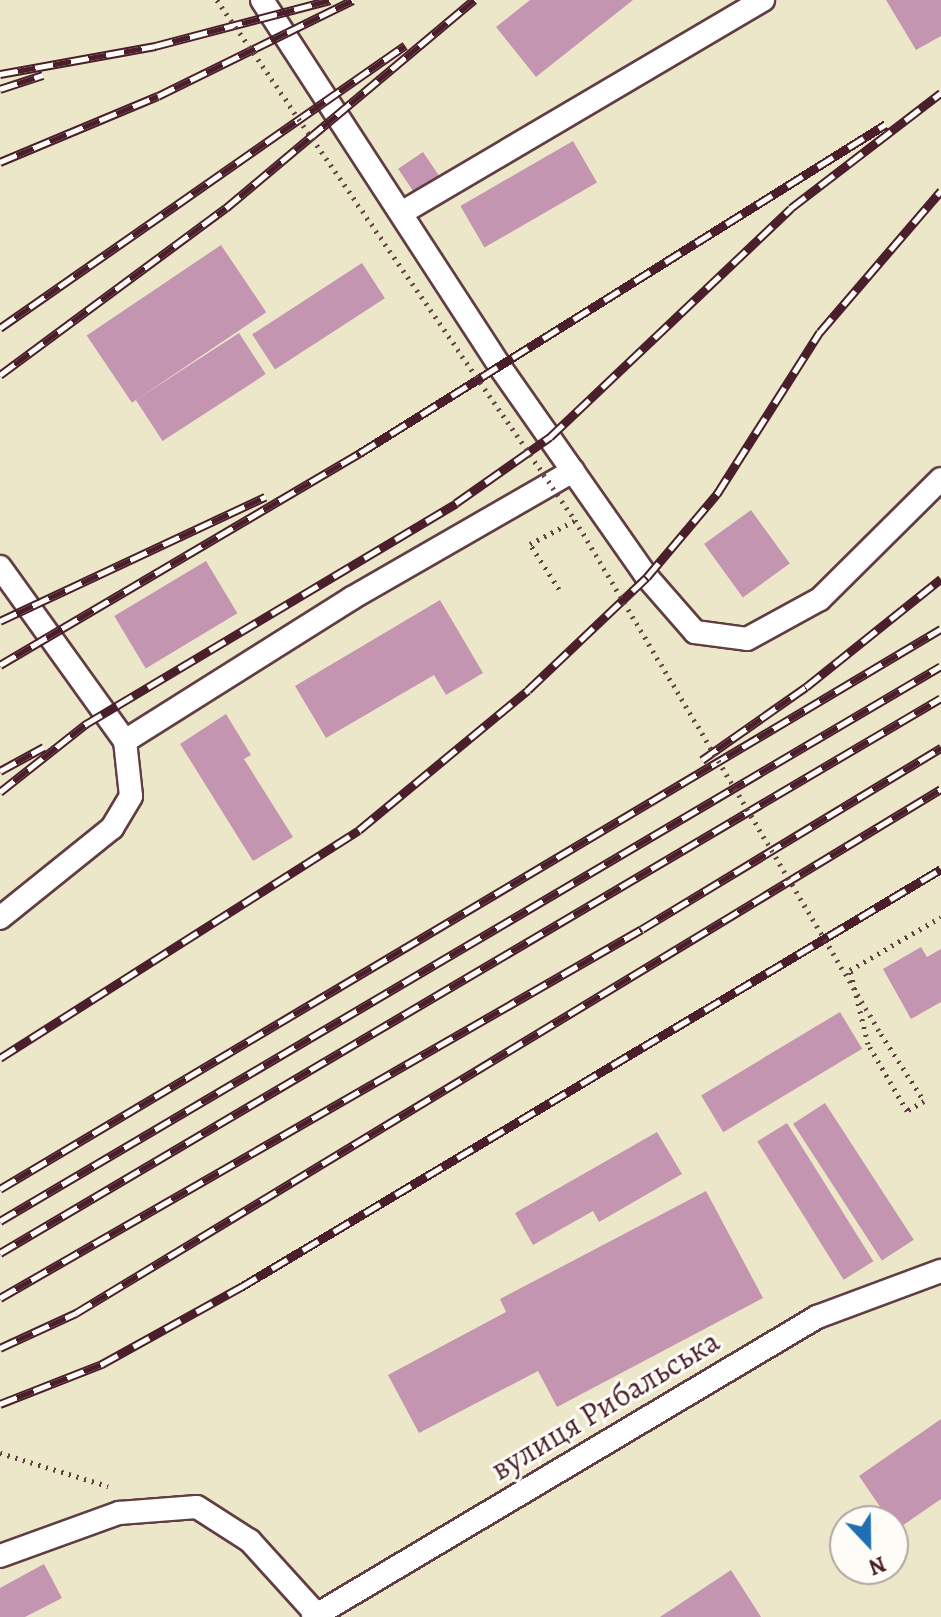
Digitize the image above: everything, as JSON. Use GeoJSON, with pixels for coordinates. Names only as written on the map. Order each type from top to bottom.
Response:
{"type":"FeatureCollection","features":[{"type":"Feature","properties":{"kind":"lane"},"geometry":{"type":"LineString","coordinates":[[262,0],[324,101],[403,212],[500,367],[647,577],[695,632],[747,639],[820,599],[941,479]]}},
{"type":"Feature","properties":{"kind":"lane"},"geometry":{"type":"LineString","coordinates":[[403,212],[763,0]]}},
{"type":"Feature","properties":{"kind":"lane"},"geometry":{"type":"LineString","coordinates":[[125,741],[352,598],[573,471]]}},
{"type":"Feature","properties":{"kind":"lane"},"geometry":{"type":"LineString","coordinates":[[0,567],[125,741],[131,796],[112,828],[0,918]]}},
{"type":"Feature","properties":{"kind":"lane","name":"вулиця Рибальська"},"geometry":{"type":"LineString","coordinates":[[316,1616],[817,1317],[941,1271]]}},
{"type":"Feature","properties":{"kind":"lane"},"geometry":{"type":"LineString","coordinates":[[0,1556],[119,1513],[197,1507],[250,1541],[316,1616]]}},
{"type":"Feature","properties":{"kind":"path"},"geometry":{"type":"LineString","coordinates":[[217,0],[575,520],[881,1034],[924,1101],[907,1111],[868,1044],[850,970],[941,917]]}},
{"type":"Feature","properties":{"kind":"path"},"geometry":{"type":"LineString","coordinates":[[559,589],[530,544],[575,520]]}},
{"type":"Feature","properties":{"kind":"path"},"geometry":{"type":"LineString","coordinates":[[0,1453],[81,1476],[164,1509]]}},
{"type":"Feature","properties":{"kind":"building"},"geometry":{"type":"Polygon","coordinates":[[[530,0],[633,0],[536,77],[496,27],[530,0]]]}},
{"type":"Feature","properties":{"kind":"building"},"geometry":{"type":"Polygon","coordinates":[[[886,0],[941,0],[941,36],[916,50],[886,0]]]}},
{"type":"Feature","properties":{"kind":"building"},"geometry":{"type":"Polygon","coordinates":[[[573,141],[597,183],[484,248],[460,206],[573,141]]]}},
{"type":"Feature","properties":{"kind":"building"},"geometry":{"type":"Polygon","coordinates":[[[423,152],[443,182],[418,199],[398,169],[423,152]]]}},
{"type":"Feature","properties":{"kind":"building"},"geometry":{"type":"Polygon","coordinates":[[[221,245],[266,312],[132,403],[87,336],[221,245]]]}},
{"type":"Feature","properties":{"kind":"building"},"geometry":{"type":"Polygon","coordinates":[[[362,263],[385,298],[275,370],[252,334],[362,263]]]}},
{"type":"Feature","properties":{"kind":"building"},"geometry":{"type":"Polygon","coordinates":[[[239,333],[266,374],[163,441],[136,400],[239,333]]]}},
{"type":"Feature","properties":{"kind":"building"},"geometry":{"type":"Polygon","coordinates":[[[751,510],[790,563],[743,597],[704,544],[751,510]]]}},
{"type":"Feature","properties":{"kind":"building"},"geometry":{"type":"Polygon","coordinates":[[[206,561],[237,613],[146,668],[114,616],[206,561]]]}},
{"type":"Feature","properties":{"kind":"building"},"geometry":{"type":"Polygon","coordinates":[[[440,600],[483,673],[446,695],[434,675],[326,738],[295,686],[440,600]]]}},
{"type":"Feature","properties":{"kind":"building"},"geometry":{"type":"Polygon","coordinates":[[[226,714],[251,755],[244,759],[293,837],[253,861],[180,744],[226,714]]]}},
{"type":"Feature","properties":{"kind":"building"},"geometry":{"type":"Polygon","coordinates":[[[921,947],[927,957],[941,949],[941,1002],[911,1019],[883,969],[921,947]]]}},
{"type":"Feature","properties":{"kind":"building"},"geometry":{"type":"Polygon","coordinates":[[[840,1012],[862,1049],[723,1132],[701,1095],[840,1012]]]}},
{"type":"Feature","properties":{"kind":"building"},"geometry":{"type":"Polygon","coordinates":[[[825,1103],[914,1240],[882,1260],[793,1124],[825,1103]]]}},
{"type":"Feature","properties":{"kind":"building"},"geometry":{"type":"Polygon","coordinates":[[[787,1123],[873,1261],[844,1280],[757,1142],[787,1123]]]}},
{"type":"Feature","properties":{"kind":"building"},"geometry":{"type":"Polygon","coordinates":[[[657,1132],[682,1174],[599,1222],[593,1211],[533,1245],[515,1213],[657,1132]]]}},
{"type":"Feature","properties":{"kind":"building"},"geometry":{"type":"Polygon","coordinates":[[[706,1191],[763,1298],[557,1407],[538,1371],[419,1433],[388,1375],[506,1312],[500,1299],[706,1191]]]}},
{"type":"Feature","properties":{"kind":"building"},"geometry":{"type":"Polygon","coordinates":[[[941,1419],[941,1499],[909,1521],[909,1505],[879,1505],[859,1476],[941,1419]]]}},
{"type":"Feature","properties":{"kind":"building"},"geometry":{"type":"Polygon","coordinates":[[[44,1564],[62,1598],[25,1617],[0,1617],[0,1588],[44,1564]]]}},
{"type":"Feature","properties":{"kind":"building"},"geometry":{"type":"Polygon","coordinates":[[[731,1570],[761,1617],[660,1617],[731,1570]]]}},
{"type":"Feature","properties":{"kind":"railway"},"geometry":{"type":"LineString","coordinates":[[0,74],[155,46],[330,0]]}},
{"type":"Feature","properties":{"kind":"railway"},"geometry":{"type":"LineString","coordinates":[[0,162],[158,96],[353,0]]}},
{"type":"Feature","properties":{"kind":"railway"},"geometry":{"type":"LineString","coordinates":[[0,375],[226,208],[474,0]]}},
{"type":"Feature","properties":{"kind":"railway"},"geometry":{"type":"LineString","coordinates":[[0,328],[405,45]]}},
{"type":"Feature","properties":{"kind":"railway"},"geometry":{"type":"LineString","coordinates":[[0,89],[43,75]]}},
{"type":"Feature","properties":{"kind":"railway"},"geometry":{"type":"LineString","coordinates":[[0,792],[86,724],[456,503],[550,437],[791,208],[941,93]]}},
{"type":"Feature","properties":{"kind":"railway"},"geometry":{"type":"LineString","coordinates":[[0,665],[360,453],[886,124]]}},
{"type":"Feature","properties":{"kind":"railway"},"geometry":{"type":"LineString","coordinates":[[0,1058],[359,830],[528,690],[647,577],[717,494],[820,332],[941,191]]}},
{"type":"Feature","properties":{"kind":"railway"},"geometry":{"type":"LineString","coordinates":[[0,621],[265,497]]}},
{"type":"Feature","properties":{"kind":"railway"},"geometry":{"type":"LineString","coordinates":[[702,760],[806,687],[941,579]]}},
{"type":"Feature","properties":{"kind":"railway"},"geometry":{"type":"LineString","coordinates":[[0,1189],[941,629]]}},
{"type":"Feature","properties":{"kind":"railway"},"geometry":{"type":"LineString","coordinates":[[0,1221],[941,666]]}},
{"type":"Feature","properties":{"kind":"railway"},"geometry":{"type":"LineString","coordinates":[[0,1253],[941,698]]}},
{"type":"Feature","properties":{"kind":"railway"},"geometry":{"type":"LineString","coordinates":[[0,771],[44,747]]}},
{"type":"Feature","properties":{"kind":"railway"},"geometry":{"type":"LineString","coordinates":[[0,1298],[642,929],[941,748]]}},
{"type":"Feature","properties":{"kind":"railway"},"geometry":{"type":"LineString","coordinates":[[0,1348],[76,1313],[941,789]]}},
{"type":"Feature","properties":{"kind":"railway"},"geometry":{"type":"LineString","coordinates":[[0,1404],[102,1364],[241,1287],[941,869]]}}]}
